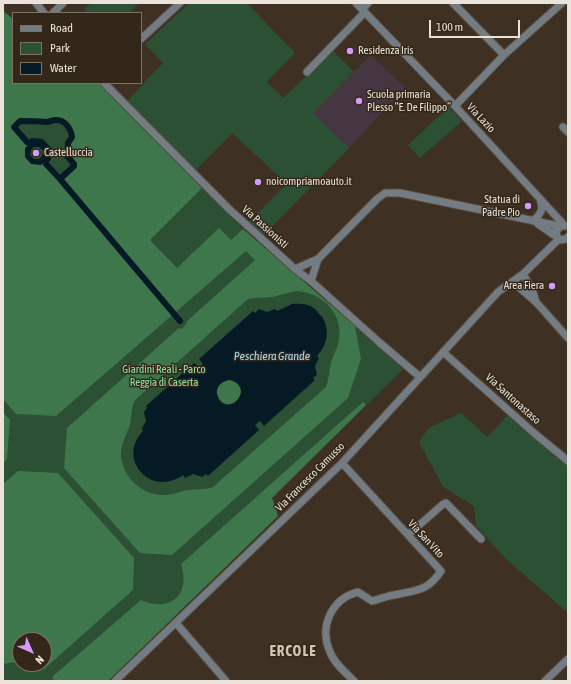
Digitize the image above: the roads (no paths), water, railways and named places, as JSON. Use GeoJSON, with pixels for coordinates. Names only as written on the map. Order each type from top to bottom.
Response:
{"type":"FeatureCollection","features":[{"type":"Feature","properties":{"kind":"street"},"geometry":{"type":"LineString","coordinates":[[36,3],[43,12]]}},
{"type":"Feature","properties":{"kind":"street"},"geometry":{"type":"LineString","coordinates":[[54,12],[63,3]]}},
{"type":"Feature","properties":{"kind":"street"},"geometry":{"type":"LineString","coordinates":[[142,38],[180,3]]}},
{"type":"Feature","properties":{"kind":"street","name":"Via Lazio"},"geometry":{"type":"LineString","coordinates":[[356,3],[540,197],[564,227]]}},
{"type":"Feature","properties":{"kind":"street"},"geometry":{"type":"LineString","coordinates":[[307,72],[363,11],[368,3]]}},
{"type":"Feature","properties":{"kind":"street"},"geometry":{"type":"LineString","coordinates":[[453,3],[504,55]]}},
{"type":"Feature","properties":{"kind":"street"},"geometry":{"type":"LineString","coordinates":[[455,106],[504,55],[562,3]]}},
{"type":"Feature","properties":{"kind":"street","name":"Via Passionisti"},"geometry":{"type":"LineString","coordinates":[[105,84],[228,209],[420,377]]}},
{"type":"Feature","properties":{"kind":"street"},"geometry":{"type":"LineString","coordinates":[[295,269],[318,259],[377,199],[385,193],[400,193],[564,227]]}},
{"type":"Feature","properties":{"kind":"street"},"geometry":{"type":"LineString","coordinates":[[533,221],[542,212],[543,206],[540,197]]}},
{"type":"Feature","properties":{"kind":"street"},"geometry":{"type":"LineString","coordinates":[[533,221],[558,238],[564,240],[568,237]]}},
{"type":"Feature","properties":{"kind":"street"},"geometry":{"type":"LineString","coordinates":[[558,238],[556,230],[564,227]]}},
{"type":"Feature","properties":{"kind":"street"},"geometry":{"type":"LineString","coordinates":[[549,232],[551,247]]}},
{"type":"Feature","properties":{"kind":"street","name":"Via Francesco Camusso"},"geometry":{"type":"LineString","coordinates":[[115,681],[342,463],[498,292],[504,286],[513,282],[523,274],[551,247],[558,238]]}},
{"type":"Feature","properties":{"kind":"street"},"geometry":{"type":"LineString","coordinates":[[312,281],[318,259]]}},
{"type":"Feature","properties":{"kind":"street"},"geometry":{"type":"LineString","coordinates":[[523,274],[532,289],[536,302]]}},
{"type":"Feature","properties":{"kind":"street"},"geometry":{"type":"LineString","coordinates":[[513,282],[536,302],[568,338]]}},
{"type":"Feature","properties":{"kind":"street","name":"Via Santonastaso"},"geometry":{"type":"LineString","coordinates":[[443,352],[534,433],[568,461]]}},
{"type":"Feature","properties":{"kind":"street","name":"Via San Vito"},"geometry":{"type":"LineString","coordinates":[[342,463],[442,572],[435,580],[421,590],[393,595],[372,601],[358,592],[350,594],[332,610],[328,616],[326,626],[326,642],[330,654],[354,681]]}},
{"type":"Feature","properties":{"kind":"street"},"geometry":{"type":"LineString","coordinates":[[408,535],[446,503],[481,539]]}},
{"type":"Feature","properties":{"kind":"street"},"geometry":{"type":"LineString","coordinates":[[176,623],[226,681]]}},
{"type":"Feature","properties":{"kind":"street"},"geometry":{"type":"LineString","coordinates":[[544,681],[568,659]]}},
{"type":"Feature","properties":{"kind":"water"},"geometry":{"type":"Polygon","coordinates":[[[31,138],[43,139],[51,148],[51,160],[46,164],[44,162],[41,165],[31,164],[25,157],[25,148],[29,144],[27,142],[31,138]],[[34,147],[31,150],[30,155],[34,159],[39,159],[42,156],[43,151],[39,147],[34,147]]]}},
{"type":"Feature","properties":{"kind":"water","name":"Peschiera Grande"},"geometry":{"type":"Polygon","coordinates":[[[292,304],[309,305],[315,309],[320,316],[322,316],[325,321],[327,337],[324,347],[317,356],[319,358],[315,366],[317,375],[313,378],[315,380],[264,426],[260,421],[255,425],[259,430],[208,476],[206,474],[202,477],[193,474],[185,478],[183,475],[171,481],[159,482],[149,479],[141,472],[135,463],[133,453],[136,442],[143,431],[142,428],[146,421],[144,412],[147,408],[146,406],[194,363],[199,367],[203,364],[199,359],[253,311],[255,313],[259,309],[267,312],[275,309],[277,311],[292,304]],[[230,380],[221,383],[217,394],[222,403],[227,405],[238,400],[241,389],[238,384],[230,380]]]}},
{"type":"Feature","properties":{"kind":"waterway"},"geometry":{"type":"LineString","coordinates":[[27,142],[14,127],[20,121],[49,122],[59,120],[67,125],[72,137],[68,143],[67,156],[74,166],[60,179],[46,164]]}},
{"type":"Feature","properties":{"kind":"waterway"},"geometry":{"type":"LineString","coordinates":[[60,179],[180,321]]}},
{"type":"Feature","properties":{"kind":"place","name":"Residenza Iris"},"geometry":{"type":"Point","coordinates":[350,51]}},
{"type":"Feature","properties":{"kind":"place","name":"Scuola primaria Plesso “E. De Filippo”"},"geometry":{"type":"Point","coordinates":[359,101]}},
{"type":"Feature","properties":{"kind":"place","name":"Castelluccia"},"geometry":{"type":"Point","coordinates":[36,153]}},
{"type":"Feature","properties":{"kind":"place","name":"noicompriamoauto.it"},"geometry":{"type":"Point","coordinates":[258,182]}},
{"type":"Feature","properties":{"kind":"place","name":"Statua di Padre Pio"},"geometry":{"type":"Point","coordinates":[528,206]}},
{"type":"Feature","properties":{"kind":"place","name":"Area Fiera"},"geometry":{"type":"Point","coordinates":[552,286]}},
{"type":"Feature","properties":{"kind":"district","name":"ERCOLE"},"geometry":{"type":"Point","coordinates":[293,651]}},
{"type":"Feature","properties":{"kind":"park label","name":"Giardini Reali - Parco Reggia di Caserta"},"geometry":{"type":"Point","coordinates":[164,376]}}]}
